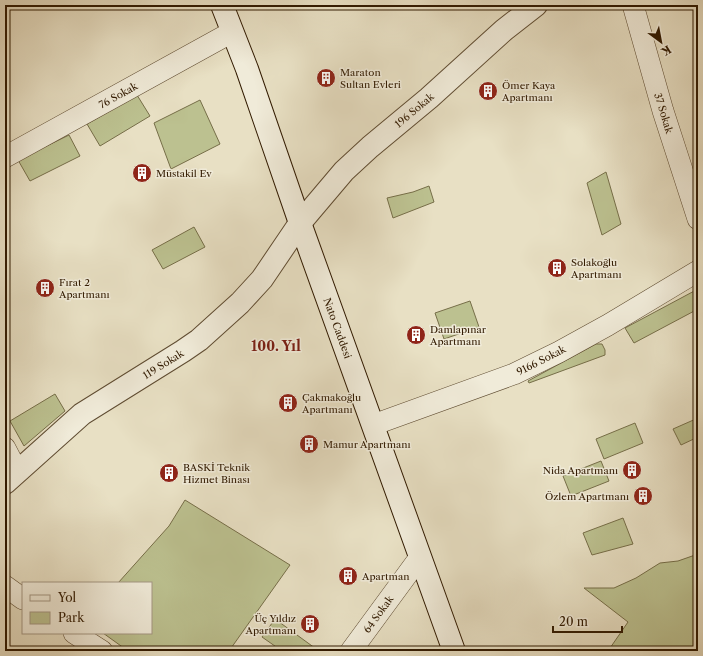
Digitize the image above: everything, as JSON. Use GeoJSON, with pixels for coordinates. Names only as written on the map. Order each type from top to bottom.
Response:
{"type":"FeatureCollection","features":[{"type":"Feature","properties":{"kind":"street","name":"Nato Caddesi"},"geometry":{"type":"LineString","coordinates":[[222,5],[248,69],[300,223],[454,651]]}},
{"type":"Feature","properties":{"kind":"street","name":"196 Sokak"},"geometry":{"type":"LineString","coordinates":[[300,223],[344,171],[370,147],[429,98],[504,30],[536,5]]}},
{"type":"Feature","properties":{"kind":"street","name":"37 Sokak"},"geometry":{"type":"LineString","coordinates":[[633,5],[663,111],[698,220]]}},
{"type":"Feature","properties":{"kind":"street","name":"76 Sokak"},"geometry":{"type":"LineString","coordinates":[[5,157],[232,32]]}},
{"type":"Feature","properties":{"kind":"street","name":"119 Sokak"},"geometry":{"type":"LineString","coordinates":[[11,477],[82,414],[199,340],[240,303],[262,279],[300,223]]}},
{"type":"Feature","properties":{"kind":"street","name":"9166 Sokak"},"geometry":{"type":"LineString","coordinates":[[373,425],[514,374],[601,329],[698,272]]}},
{"type":"Feature","properties":{"kind":"street"},"geometry":{"type":"LineString","coordinates":[[5,448],[11,477]]}},
{"type":"Feature","properties":{"kind":"street","name":"64 Sokak"},"geometry":{"type":"LineString","coordinates":[[351,651],[420,557]]}},
{"type":"Feature","properties":{"kind":"street"},"geometry":{"type":"LineString","coordinates":[[5,586],[22,598]]}},
{"type":"Feature","properties":{"kind":"street"},"geometry":{"type":"LineString","coordinates":[[76,634],[102,651]]}},
{"type":"Feature","properties":{"kind":"green space"},"geometry":{"type":"Polygon","coordinates":[[[137,95],[150,116],[100,146],[87,124],[137,95]]]}},
{"type":"Feature","properties":{"kind":"green space"},"geometry":{"type":"Polygon","coordinates":[[[200,100],[220,144],[171,169],[154,123],[200,100]]]}},
{"type":"Feature","properties":{"kind":"green space"},"geometry":{"type":"Polygon","coordinates":[[[69,135],[80,156],[30,181],[18,160],[69,135]]]}},
{"type":"Feature","properties":{"kind":"green space"},"geometry":{"type":"Polygon","coordinates":[[[606,172],[621,224],[602,235],[587,183],[606,172]]]}},
{"type":"Feature","properties":{"kind":"green space"},"geometry":{"type":"Polygon","coordinates":[[[429,186],[434,202],[393,218],[387,198],[413,192],[429,186]]]}},
{"type":"Feature","properties":{"kind":"green space"},"geometry":{"type":"Polygon","coordinates":[[[194,227],[205,247],[163,269],[152,250],[194,227]]]}},
{"type":"Feature","properties":{"kind":"green space"},"geometry":{"type":"Polygon","coordinates":[[[698,289],[698,309],[634,343],[625,328],[698,289]]]}},
{"type":"Feature","properties":{"kind":"green space"},"geometry":{"type":"Polygon","coordinates":[[[470,301],[479,327],[444,339],[435,313],[470,301]]]}},
{"type":"Feature","properties":{"kind":"green space"},"geometry":{"type":"Polygon","coordinates":[[[596,344],[602,344],[605,350],[605,355],[529,383],[528,381],[596,344]]]}},
{"type":"Feature","properties":{"kind":"green space"},"geometry":{"type":"Polygon","coordinates":[[[55,394],[65,411],[24,446],[10,421],[55,394]]]}},
{"type":"Feature","properties":{"kind":"green space"},"geometry":{"type":"Polygon","coordinates":[[[698,418],[698,437],[681,445],[673,429],[698,418]]]}},
{"type":"Feature","properties":{"kind":"green space"},"geometry":{"type":"Polygon","coordinates":[[[635,423],[643,443],[604,459],[596,439],[635,423]]]}},
{"type":"Feature","properties":{"kind":"green space"},"geometry":{"type":"Polygon","coordinates":[[[601,461],[609,481],[571,496],[563,476],[601,461]]]}},
{"type":"Feature","properties":{"kind":"green space"},"geometry":{"type":"Polygon","coordinates":[[[185,500],[290,565],[229,651],[128,651],[104,634],[152,634],[152,582],[119,582],[169,526],[185,500]]]}},
{"type":"Feature","properties":{"kind":"green space"},"geometry":{"type":"Polygon","coordinates":[[[623,518],[633,544],[592,555],[583,533],[623,518]]]}},
{"type":"Feature","properties":{"kind":"green space"},"geometry":{"type":"Polygon","coordinates":[[[698,554],[698,651],[608,651],[628,622],[584,588],[614,588],[636,578],[660,563],[678,561],[698,554]]]}},
{"type":"Feature","properties":{"kind":"green space"},"geometry":{"type":"Polygon","coordinates":[[[275,619],[319,651],[282,651],[262,637],[275,619]]]}},
{"type":"Feature","properties":{"kind":"place","name":"Maraton Sultan Evleri"},"geometry":{"type":"Point","coordinates":[326,78]}},
{"type":"Feature","properties":{"kind":"place","name":"Ömer Kaya Apartmanı"},"geometry":{"type":"Point","coordinates":[488,91]}},
{"type":"Feature","properties":{"kind":"place","name":"Müstakil Ev"},"geometry":{"type":"Point","coordinates":[142,173]}},
{"type":"Feature","properties":{"kind":"place","name":"Solakoğlu Apartmanı"},"geometry":{"type":"Point","coordinates":[557,268]}},
{"type":"Feature","properties":{"kind":"place","name":"Fırat 2 Apartmanı"},"geometry":{"type":"Point","coordinates":[45,288]}},
{"type":"Feature","properties":{"kind":"place","name":"Damlapınar Apartmanı"},"geometry":{"type":"Point","coordinates":[416,335]}},
{"type":"Feature","properties":{"kind":"place","name":"Çakmakoğlu Apartmanı"},"geometry":{"type":"Point","coordinates":[288,403]}},
{"type":"Feature","properties":{"kind":"place","name":"Mamur Apartmanı"},"geometry":{"type":"Point","coordinates":[309,444]}},
{"type":"Feature","properties":{"kind":"place","name":"Nida Apartmanı"},"geometry":{"type":"Point","coordinates":[632,470]}},
{"type":"Feature","properties":{"kind":"place","name":"BASKİ Teknik Hizmet Binası"},"geometry":{"type":"Point","coordinates":[169,473]}},
{"type":"Feature","properties":{"kind":"place","name":"Özlem Apartmanı"},"geometry":{"type":"Point","coordinates":[643,496]}},
{"type":"Feature","properties":{"kind":"place","name":"Apartman"},"geometry":{"type":"Point","coordinates":[348,576]}},
{"type":"Feature","properties":{"kind":"place","name":"Üç Yıldız Apartmanı"},"geometry":{"type":"Point","coordinates":[310,624]}},
{"type":"Feature","properties":{"kind":"district","name":"100. Yıl"},"geometry":{"type":"Point","coordinates":[276,346]}}]}
